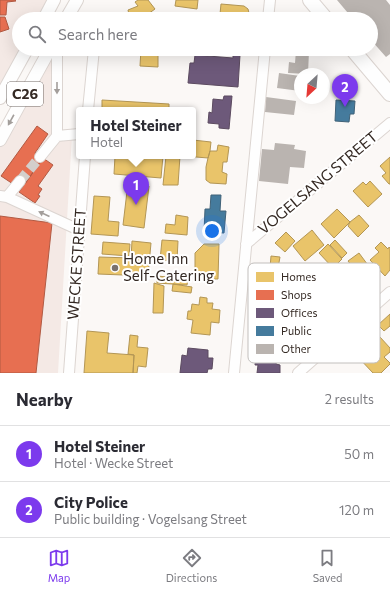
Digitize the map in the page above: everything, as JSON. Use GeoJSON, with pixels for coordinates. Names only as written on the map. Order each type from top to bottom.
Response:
{"type":"FeatureCollection","features":[{"type":"Feature","properties":{"kind":"highway"},"geometry":{"type":"LineString","coordinates":[[310,0],[320,12]]}},
{"type":"Feature","properties":{"kind":"highway"},"geometry":{"type":"LineString","coordinates":[[358,56],[390,94]]}},
{"type":"Feature","properties":{"kind":"main road"},"geometry":{"type":"LineString","coordinates":[[48,12],[54,0]]}},
{"type":"Feature","properties":{"kind":"main road"},"geometry":{"type":"LineString","coordinates":[[70,12],[77,0]]}},
{"type":"Feature","properties":{"kind":"main road","name":"C26"},"geometry":{"type":"LineString","coordinates":[[0,98],[23,56]]}},
{"type":"Feature","properties":{"kind":"main road","name":"C26"},"geometry":{"type":"LineString","coordinates":[[0,140],[46,56]]}},
{"type":"Feature","properties":{"kind":"street"},"geometry":{"type":"LineString","coordinates":[[269,12],[270,0]]}},
{"type":"Feature","properties":{"kind":"street"},"geometry":{"type":"LineString","coordinates":[[40,157],[57,136],[57,56]]}},
{"type":"Feature","properties":{"kind":"street"},"geometry":{"type":"LineString","coordinates":[[88,107],[93,56]]}},
{"type":"Feature","properties":{"kind":"street"},"geometry":{"type":"LineString","coordinates":[[234,373],[264,56]]}},
{"type":"Feature","properties":{"kind":"street","name":"VOGELSANG STREET"},"geometry":{"type":"LineString","coordinates":[[246,244],[390,123]]}},
{"type":"Feature","properties":{"kind":"street"},"geometry":{"type":"LineString","coordinates":[[57,136],[76,134]]}},
{"type":"Feature","properties":{"kind":"street","name":"WECKE STREET"},"geometry":{"type":"LineString","coordinates":[[69,373],[85,159]]}},
{"type":"Feature","properties":{"kind":"street"},"geometry":{"type":"LineString","coordinates":[[20,181],[4,196],[79,230]]}},
{"type":"Feature","properties":{"kind":"street"},"geometry":{"type":"LineString","coordinates":[[380,301],[390,292]]}},
{"type":"Feature","properties":{"kind":"street"},"geometry":{"type":"LineString","coordinates":[[298,373],[309,363]]}},
{"type":"Feature","properties":{"kind":"shaded area"},"geometry":{"type":"Polygon","coordinates":[[[0,0],[47,0],[40,12],[12,12],[12,56],[16,56],[0,85],[0,0]]]}},
{"type":"Feature","properties":{"kind":"shaded area"},"geometry":{"type":"Polygon","coordinates":[[[53,56],[57,56],[57,135],[72,135],[58,373],[0,373],[0,140],[53,56]]]}},
{"type":"Feature","properties":{"kind":"building: Homes"},"geometry":{"type":"Polygon","coordinates":[[[138,0],[148,0],[155,9],[151,12],[128,12],[128,10],[138,6],[135,2],[138,0]]]}},
{"type":"Feature","properties":{"kind":"building: Homes"},"geometry":{"type":"Polygon","coordinates":[[[176,0],[198,0],[197,9],[175,6],[176,0]]]}},
{"type":"Feature","properties":{"kind":"building: Homes"},"geometry":{"type":"Polygon","coordinates":[[[221,4],[244,6],[248,9],[249,12],[220,12],[221,4]]]}},
{"type":"Feature","properties":{"kind":"building: Homes"},"geometry":{"type":"Polygon","coordinates":[[[141,56],[158,56],[158,67],[140,66],[141,56]]]}},
{"type":"Feature","properties":{"kind":"building: Homes"},"geometry":{"type":"Polygon","coordinates":[[[102,100],[169,104],[169,107],[102,107],[102,100]]]}},
{"type":"Feature","properties":{"kind":"building: Homes"},"geometry":{"type":"Polygon","coordinates":[[[196,140],[211,142],[208,158],[196,157],[196,140]]]}},
{"type":"Feature","properties":{"kind":"building: Homes"},"geometry":{"type":"Polygon","coordinates":[[[218,145],[229,147],[227,162],[223,162],[222,172],[227,174],[226,184],[210,183],[206,180],[206,167],[210,151],[217,151],[218,145]]]}},
{"type":"Feature","properties":{"kind":"building: Homes"},"geometry":{"type":"Polygon","coordinates":[[[390,157],[389,184],[382,176],[386,173],[380,166],[390,157]]]}},
{"type":"Feature","properties":{"kind":"building: Homes"},"geometry":{"type":"Polygon","coordinates":[[[115,159],[163,159],[161,178],[114,174],[115,159]]]}},
{"type":"Feature","properties":{"kind":"building: Homes"},"geometry":{"type":"Polygon","coordinates":[[[166,159],[180,159],[178,185],[163,185],[166,159]]]}},
{"type":"Feature","properties":{"kind":"building: Homes"},"geometry":{"type":"Polygon","coordinates":[[[370,181],[382,194],[368,207],[353,191],[363,182],[366,185],[370,181]]]}},
{"type":"Feature","properties":{"kind":"building: Homes"},"geometry":{"type":"Polygon","coordinates":[[[128,183],[149,186],[144,228],[123,225],[128,183]]]}},
{"type":"Feature","properties":{"kind":"building: Homes"},"geometry":{"type":"Polygon","coordinates":[[[94,196],[110,197],[108,221],[119,222],[118,236],[91,234],[94,196]]]}},
{"type":"Feature","properties":{"kind":"building: Homes"},"geometry":{"type":"Polygon","coordinates":[[[337,209],[350,222],[334,238],[321,224],[337,209]]]}},
{"type":"Feature","properties":{"kind":"building: Homes"},"geometry":{"type":"Polygon","coordinates":[[[176,215],[188,217],[187,235],[165,233],[166,224],[175,225],[176,215]]]}},
{"type":"Feature","properties":{"kind":"building: Homes"},"geometry":{"type":"Polygon","coordinates":[[[359,215],[369,226],[358,237],[348,226],[350,222],[359,215]]]}},
{"type":"Feature","properties":{"kind":"building: Homes"},"geometry":{"type":"Polygon","coordinates":[[[312,230],[324,245],[305,261],[293,246],[312,230]]]}},
{"type":"Feature","properties":{"kind":"building: Homes"},"geometry":{"type":"Polygon","coordinates":[[[286,232],[295,241],[285,252],[275,243],[286,232]]]}},
{"type":"Feature","properties":{"kind":"building: Homes"},"geometry":{"type":"Polygon","coordinates":[[[162,240],[178,241],[177,261],[160,260],[162,240]]]}},
{"type":"Feature","properties":{"kind":"building: Homes"},"geometry":{"type":"Polygon","coordinates":[[[335,240],[347,253],[342,258],[330,245],[335,240]]]}},
{"type":"Feature","properties":{"kind":"building: Homes"},"geometry":{"type":"Polygon","coordinates":[[[132,241],[151,243],[148,276],[98,274],[99,257],[131,258],[132,241]]]}},
{"type":"Feature","properties":{"kind":"building: Homes"},"geometry":{"type":"Polygon","coordinates":[[[103,242],[130,244],[129,256],[102,254],[103,242]]]}},
{"type":"Feature","properties":{"kind":"building: Homes"},"geometry":{"type":"Polygon","coordinates":[[[381,242],[388,249],[389,247],[390,248],[390,270],[385,276],[380,271],[380,263],[373,263],[370,260],[379,252],[375,248],[381,242]]]}},
{"type":"Feature","properties":{"kind":"building: Homes"},"geometry":{"type":"Polygon","coordinates":[[[204,244],[219,244],[218,279],[200,279],[200,274],[195,274],[195,253],[204,244]]]}},
{"type":"Feature","properties":{"kind":"building: Homes"},"geometry":{"type":"Polygon","coordinates":[[[328,244],[342,259],[338,263],[328,263],[319,253],[328,244]]]}},
{"type":"Feature","properties":{"kind":"building: Homes"},"geometry":{"type":"Polygon","coordinates":[[[359,253],[366,263],[350,263],[348,261],[359,253]]]}},
{"type":"Feature","properties":{"kind":"building: Homes"},"geometry":{"type":"Polygon","coordinates":[[[271,256],[280,257],[279,263],[270,263],[271,256]]]}},
{"type":"Feature","properties":{"kind":"building: Homes"},"geometry":{"type":"Polygon","coordinates":[[[157,276],[188,279],[187,285],[157,283],[157,276]]]}},
{"type":"Feature","properties":{"kind":"building: Homes"},"geometry":{"type":"Polygon","coordinates":[[[154,283],[164,286],[163,313],[153,313],[154,283]]]}},
{"type":"Feature","properties":{"kind":"building: Homes"},"geometry":{"type":"Polygon","coordinates":[[[173,284],[192,287],[191,293],[172,291],[173,284]]]}},
{"type":"Feature","properties":{"kind":"building: Homes"},"geometry":{"type":"Polygon","coordinates":[[[200,297],[207,298],[207,303],[213,303],[212,309],[220,310],[219,323],[211,322],[210,335],[191,333],[193,320],[187,319],[188,311],[191,311],[192,304],[199,305],[200,297]]]}},
{"type":"Feature","properties":{"kind":"building: Homes"},"geometry":{"type":"Polygon","coordinates":[[[390,314],[390,326],[384,331],[380,327],[380,323],[390,314]]]}},
{"type":"Feature","properties":{"kind":"building: Homes"},"geometry":{"type":"Polygon","coordinates":[[[87,331],[109,333],[107,353],[134,355],[133,373],[84,373],[87,331]]]}},
{"type":"Feature","properties":{"kind":"building: Homes"},"geometry":{"type":"Polygon","coordinates":[[[130,335],[138,336],[137,347],[148,348],[146,367],[138,366],[137,373],[133,373],[134,355],[128,354],[130,335]]]}},
{"type":"Feature","properties":{"kind":"building: Homes"},"geometry":{"type":"Polygon","coordinates":[[[380,337],[390,348],[390,352],[384,357],[390,364],[381,373],[373,373],[364,363],[380,363],[380,337]]]}},
{"type":"Feature","properties":{"kind":"building: Shops"},"geometry":{"type":"Polygon","coordinates":[[[0,0],[16,1],[7,2],[6,15],[0,15],[0,0]]]}},
{"type":"Feature","properties":{"kind":"building: Shops"},"geometry":{"type":"Polygon","coordinates":[[[0,17],[5,17],[9,29],[0,32],[0,17]]]}},
{"type":"Feature","properties":{"kind":"building: Shops"},"geometry":{"type":"Polygon","coordinates":[[[37,126],[48,134],[35,153],[43,158],[25,184],[17,178],[13,184],[1,176],[37,126]]]}},
{"type":"Feature","properties":{"kind":"building: Shops"},"geometry":{"type":"Polygon","coordinates":[[[43,158],[53,165],[38,186],[42,189],[38,195],[40,196],[35,203],[19,192],[43,158]]]}},
{"type":"Feature","properties":{"kind":"building: Shops"},"geometry":{"type":"Polygon","coordinates":[[[0,216],[52,223],[36,373],[0,373],[0,216]]]}},
{"type":"Feature","properties":{"kind":"building: Offices"},"geometry":{"type":"Polygon","coordinates":[[[195,56],[233,58],[233,56],[240,56],[238,87],[188,83],[190,63],[194,63],[195,56]]]}},
{"type":"Feature","properties":{"kind":"building: Offices"},"geometry":{"type":"Polygon","coordinates":[[[224,96],[232,96],[229,129],[219,128],[219,124],[208,123],[209,112],[212,113],[213,99],[223,100],[224,96]]]}},
{"type":"Feature","properties":{"kind":"building: Offices"},"geometry":{"type":"Polygon","coordinates":[[[188,348],[208,350],[208,358],[213,358],[212,369],[208,369],[207,373],[180,373],[182,355],[187,356],[188,348]]]}},
{"type":"Feature","properties":{"kind":"building: Offices"},"geometry":{"type":"Polygon","coordinates":[[[255,363],[276,363],[280,365],[280,373],[257,373],[258,365],[255,365],[255,363]]]}},
{"type":"Feature","properties":{"kind":"building: Public"},"geometry":{"type":"Polygon","coordinates":[[[336,100],[355,101],[354,114],[350,114],[349,122],[335,121],[336,100]]]}},
{"type":"Feature","properties":{"kind":"building: Public"},"geometry":{"type":"Polygon","coordinates":[[[211,195],[221,195],[220,211],[226,211],[224,233],[204,232],[205,209],[210,209],[211,195]]]}},
{"type":"Feature","properties":{"kind":"building: Other"},"geometry":{"type":"Polygon","coordinates":[[[337,0],[386,0],[390,5],[390,54],[386,57],[378,48],[378,12],[347,12],[337,0]]]}},
{"type":"Feature","properties":{"kind":"building: Other"},"geometry":{"type":"Polygon","coordinates":[[[296,56],[309,56],[308,68],[294,68],[294,73],[288,73],[289,62],[295,63],[296,56]]]}},
{"type":"Feature","properties":{"kind":"building: Other"},"geometry":{"type":"Polygon","coordinates":[[[279,73],[294,75],[294,90],[277,88],[279,73]]]}},
{"type":"Feature","properties":{"kind":"building: Other"},"geometry":{"type":"Polygon","coordinates":[[[266,97],[294,101],[294,104],[296,104],[294,115],[265,112],[266,97]]]}},
{"type":"Feature","properties":{"kind":"building: Other"},"geometry":{"type":"Polygon","coordinates":[[[275,143],[295,145],[294,149],[306,151],[304,168],[290,167],[288,184],[259,181],[262,149],[274,150],[275,143]]]}},
{"type":"Feature","properties":{"kind":"tunnel"},"geometry":{"type":"LineString","coordinates":[[20,181],[40,157]]}},
{"type":"Feature","properties":{"kind":"place","name":"City Police"},"geometry":{"type":"Point","coordinates":[345,107]}},
{"type":"Feature","properties":{"kind":"place","name":"Hotel Steiner"},"geometry":{"type":"Point","coordinates":[136,205]}},
{"type":"Feature","properties":{"kind":"place","name":"Home Inn Self-Catering"},"geometry":{"type":"Point","coordinates":[115,268]}}]}
